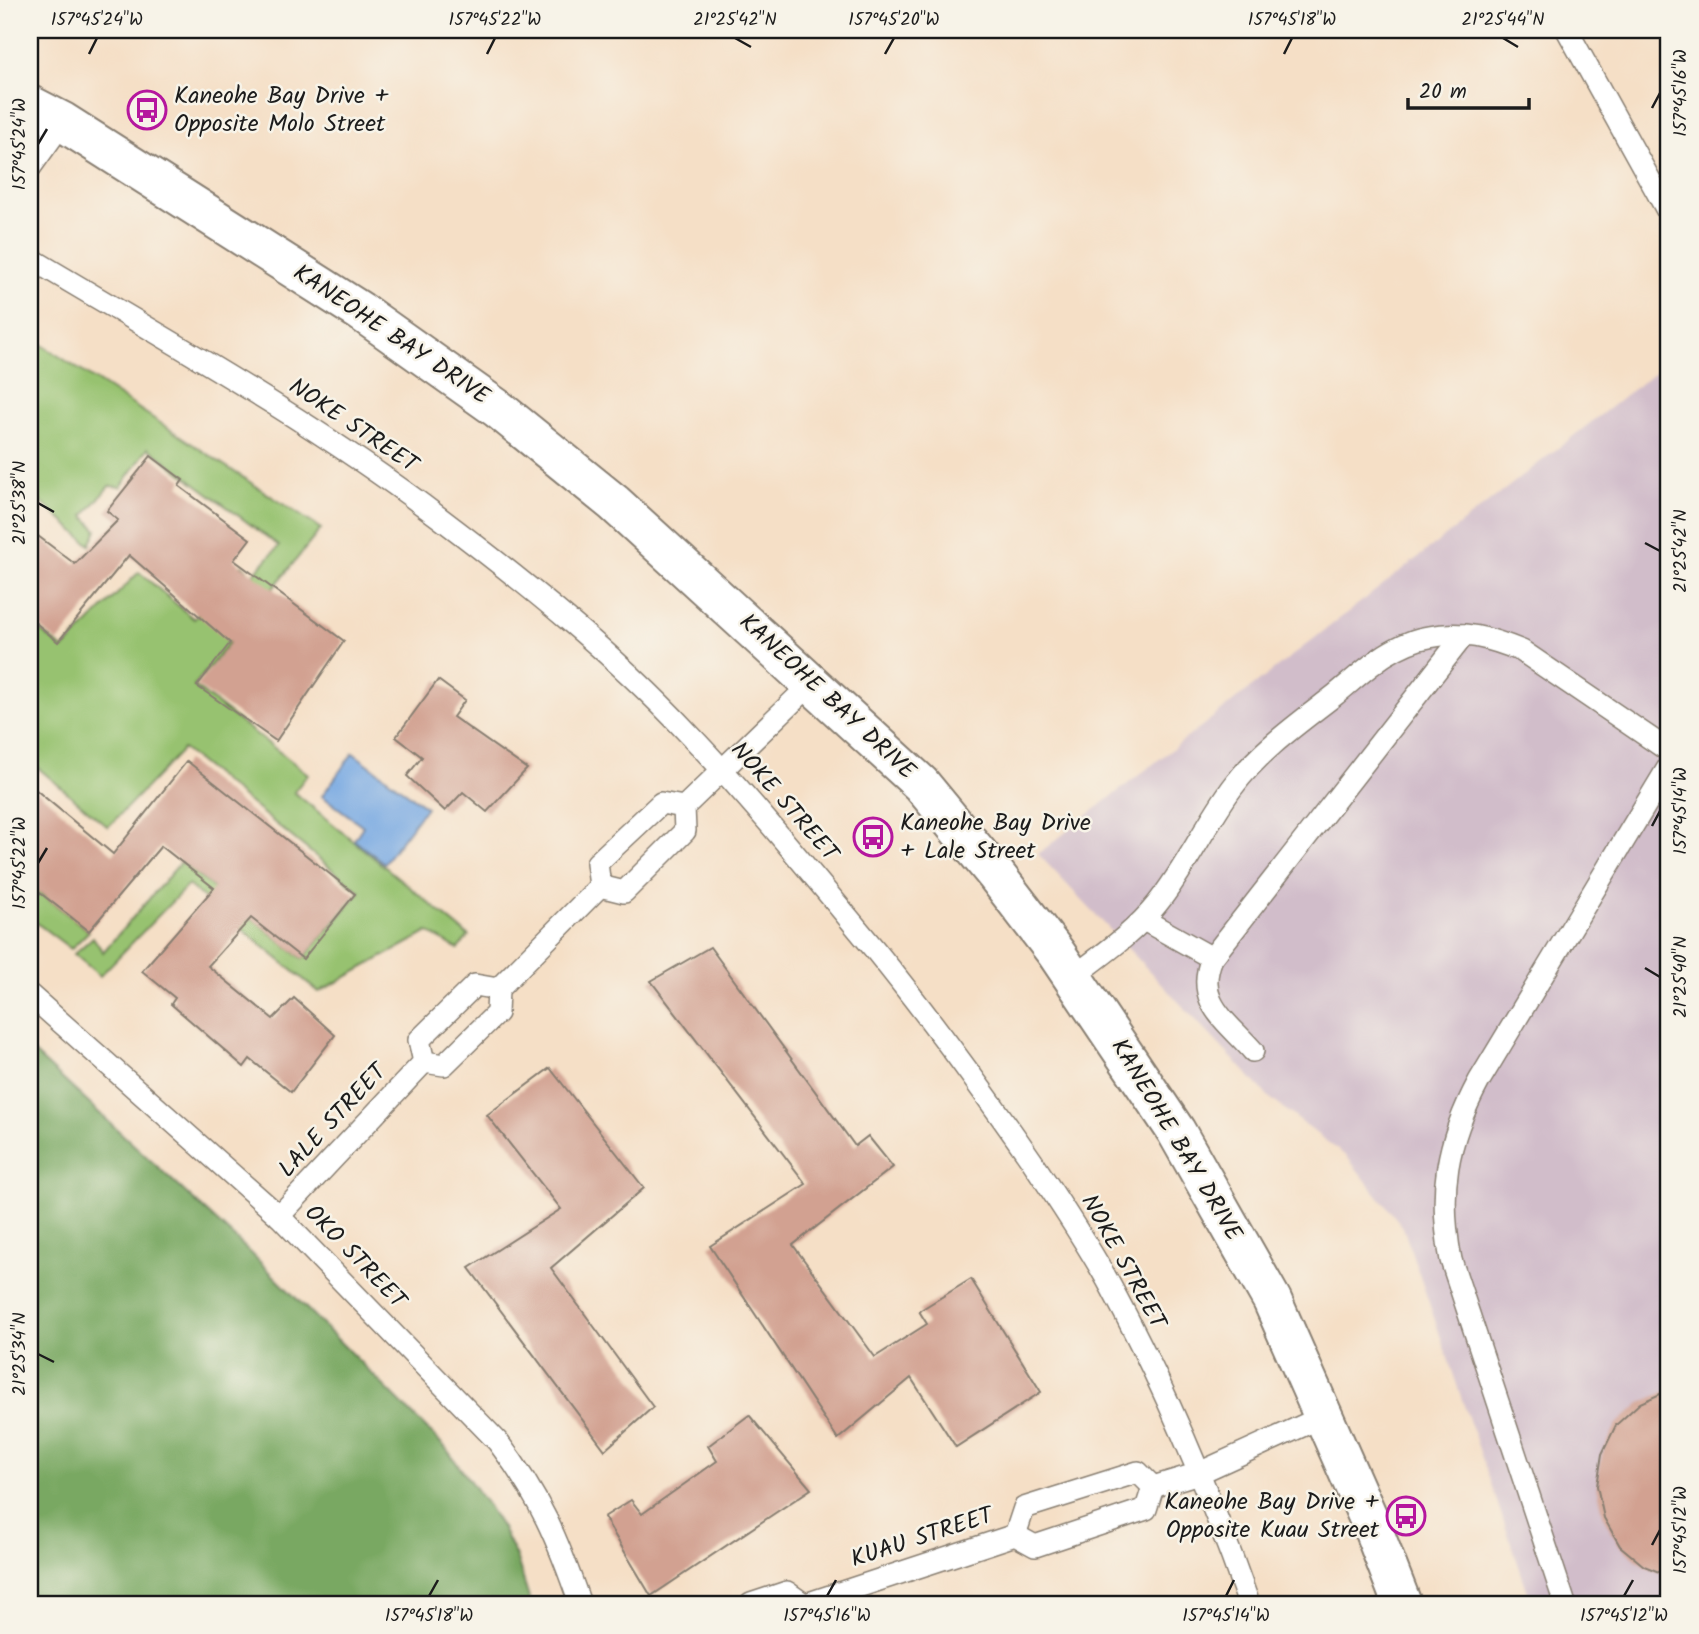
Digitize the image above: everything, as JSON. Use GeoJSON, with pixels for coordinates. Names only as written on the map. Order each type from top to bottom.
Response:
{"type":"FeatureCollection","features":[{"type":"Feature","properties":{"kind":"main road","name":"KANEOHE BAY DRIVE"},"geometry":{"type":"LineString","coordinates":[[30,90],[46,114],[360,311],[498,409],[614,503],[921,784],[996,875],[1073,977],[1176,1130],[1272,1300],[1371,1524],[1402,1604]]}},
{"type":"Feature","properties":{"kind":"lane"},"geometry":{"type":"LineString","coordinates":[[1567,30],[1669,215]]}},
{"type":"Feature","properties":{"kind":"lane"},"geometry":{"type":"LineString","coordinates":[[30,168],[46,114]]}},
{"type":"Feature","properties":{"kind":"lane","name":"NOKE STREET"},"geometry":{"type":"LineString","coordinates":[[30,258],[294,417],[438,517],[524,584],[606,654],[684,729],[772,825],[922,1007],[1055,1195],[1110,1285],[1176,1419],[1225,1536],[1249,1604]]}},
{"type":"Feature","properties":{"kind":"lane"},"geometry":{"type":"LineString","coordinates":[[1253,1051],[1209,1001],[1205,980],[1212,958],[1464,635]]}},
{"type":"Feature","properties":{"kind":"lane"},"geometry":{"type":"LineString","coordinates":[[1073,977],[1144,920],[1173,883],[1233,787],[1261,756],[1385,655],[1405,644],[1426,637],[1464,635],[1499,641],[1522,652],[1669,751]]}},
{"type":"Feature","properties":{"kind":"lane"},"geometry":{"type":"LineString","coordinates":[[684,807],[661,803],[597,863],[600,886],[624,892],[685,831],[684,807],[813,683]]}},
{"type":"Feature","properties":{"kind":"lane"},"geometry":{"type":"LineString","coordinates":[[1565,1604],[1451,1260],[1443,1196],[1447,1164],[1465,1108],[1479,1081],[1669,766]]}},
{"type":"Feature","properties":{"kind":"lane","name":"LALE STREET"},"geometry":{"type":"LineString","coordinates":[[425,1062],[444,1065],[497,1013],[498,989],[600,886]]}},
{"type":"Feature","properties":{"kind":"lane"},"geometry":{"type":"LineString","coordinates":[[1144,920],[1212,958]]}},
{"type":"Feature","properties":{"kind":"lane","name":"LALE STREET"},"geometry":{"type":"LineString","coordinates":[[425,1062],[419,1040],[475,985],[498,989]]}},
{"type":"Feature","properties":{"kind":"lane","name":"OKO STREET"},"geometry":{"type":"LineString","coordinates":[[30,995],[279,1216],[498,1442],[544,1512],[562,1550],[580,1604]]}},
{"type":"Feature","properties":{"kind":"lane","name":"LALE STREET"},"geometry":{"type":"LineString","coordinates":[[279,1216],[425,1062]]}},
{"type":"Feature","properties":{"kind":"lane"},"geometry":{"type":"LineString","coordinates":[[1153,1487],[1199,1473],[1324,1416]]}},
{"type":"Feature","properties":{"kind":"lane","name":"KUAU STREET"},"geometry":{"type":"LineString","coordinates":[[751,1604],[787,1592],[805,1604],[1015,1535],[1035,1546],[1146,1509],[1153,1487],[1138,1472],[1024,1508],[1015,1535]]}},
{"type":"Feature","properties":{"kind":"shaded area"},"geometry":{"type":"Polygon","coordinates":[[[1662,367],[1669,371],[1669,1604],[1532,1604],[1403,1227],[1347,1157],[1270,1098],[1038,854],[1662,367]]]}},
{"type":"Feature","properties":{"kind":"green space"},"geometry":{"type":"Polygon","coordinates":[[[30,337],[321,529],[194,686],[308,774],[294,792],[469,936],[458,949],[428,932],[319,992],[188,885],[100,976],[74,954],[93,937],[103,952],[181,862],[303,959],[360,892],[183,749],[108,827],[30,761],[30,622],[63,649],[139,572],[194,619],[242,565],[252,576],[279,546],[148,448],[121,487],[109,486],[84,516],[97,530],[90,545],[30,492],[30,337]]]}},
{"type":"Feature","properties":{"kind":"green space"},"geometry":{"type":"Polygon","coordinates":[[[30,885],[89,931],[71,949],[30,918],[30,885]]]}},
{"type":"Feature","properties":{"kind":"green space"},"geometry":{"type":"Polygon","coordinates":[[[30,1049],[251,1253],[445,1447],[503,1530],[517,1559],[531,1604],[30,1604],[30,1049]]]}},
{"type":"Feature","properties":{"kind":"water"},"geometry":{"type":"Polygon","coordinates":[[[353,753],[426,807],[384,863],[354,840],[363,826],[322,796],[353,753]]]}},
{"type":"Feature","properties":{"kind":"building"},"geometry":{"type":"Polygon","coordinates":[[[151,456],[183,480],[179,486],[250,539],[234,560],[344,641],[276,741],[197,686],[230,643],[129,555],[58,642],[30,618],[30,530],[75,564],[118,520],[107,511],[151,456]]]}},
{"type":"Feature","properties":{"kind":"building"},"geometry":{"type":"Polygon","coordinates":[[[438,680],[465,700],[453,717],[527,769],[487,812],[463,792],[445,811],[407,776],[422,757],[396,737],[438,680]]]}},
{"type":"Feature","properties":{"kind":"building"},"geometry":{"type":"Polygon","coordinates":[[[187,761],[355,894],[303,959],[251,918],[208,966],[273,1019],[294,998],[335,1035],[291,1092],[250,1059],[244,1067],[171,1004],[175,998],[142,971],[214,888],[161,846],[89,931],[30,885],[30,785],[113,854],[187,761]]]}},
{"type":"Feature","properties":{"kind":"building"},"geometry":{"type":"Polygon","coordinates":[[[710,947],[855,1146],[868,1136],[893,1167],[793,1245],[875,1357],[927,1324],[919,1311],[971,1279],[1041,1392],[956,1447],[911,1378],[838,1439],[710,1246],[806,1184],[651,981],[710,947]]]}},
{"type":"Feature","properties":{"kind":"building"},"geometry":{"type":"Polygon","coordinates":[[[550,1068],[644,1188],[551,1268],[653,1407],[605,1450],[469,1268],[561,1209],[487,1115],[550,1068]]]}},
{"type":"Feature","properties":{"kind":"building"},"geometry":{"type":"Polygon","coordinates":[[[1669,1390],[1669,1576],[1644,1566],[1620,1546],[1604,1518],[1597,1486],[1602,1454],[1616,1425],[1640,1403],[1669,1390]]]}},
{"type":"Feature","properties":{"kind":"building"},"geometry":{"type":"Polygon","coordinates":[[[749,1415],[811,1489],[651,1596],[604,1517],[631,1500],[642,1514],[717,1461],[708,1446],[749,1415]]]}},
{"type":"Feature","properties":{"kind":"place","name":"Kaneohe Bay Drive + Opposite Molo Street"},"geometry":{"type":"Point","coordinates":[147,110]}},
{"type":"Feature","properties":{"kind":"place","name":"Kaneohe Bay Drive + Lale Street"},"geometry":{"type":"Point","coordinates":[873,837]}},
{"type":"Feature","properties":{"kind":"place","name":"Kaneohe Bay Drive + Opposite Kuau Street"},"geometry":{"type":"Point","coordinates":[1406,1516]}}]}
